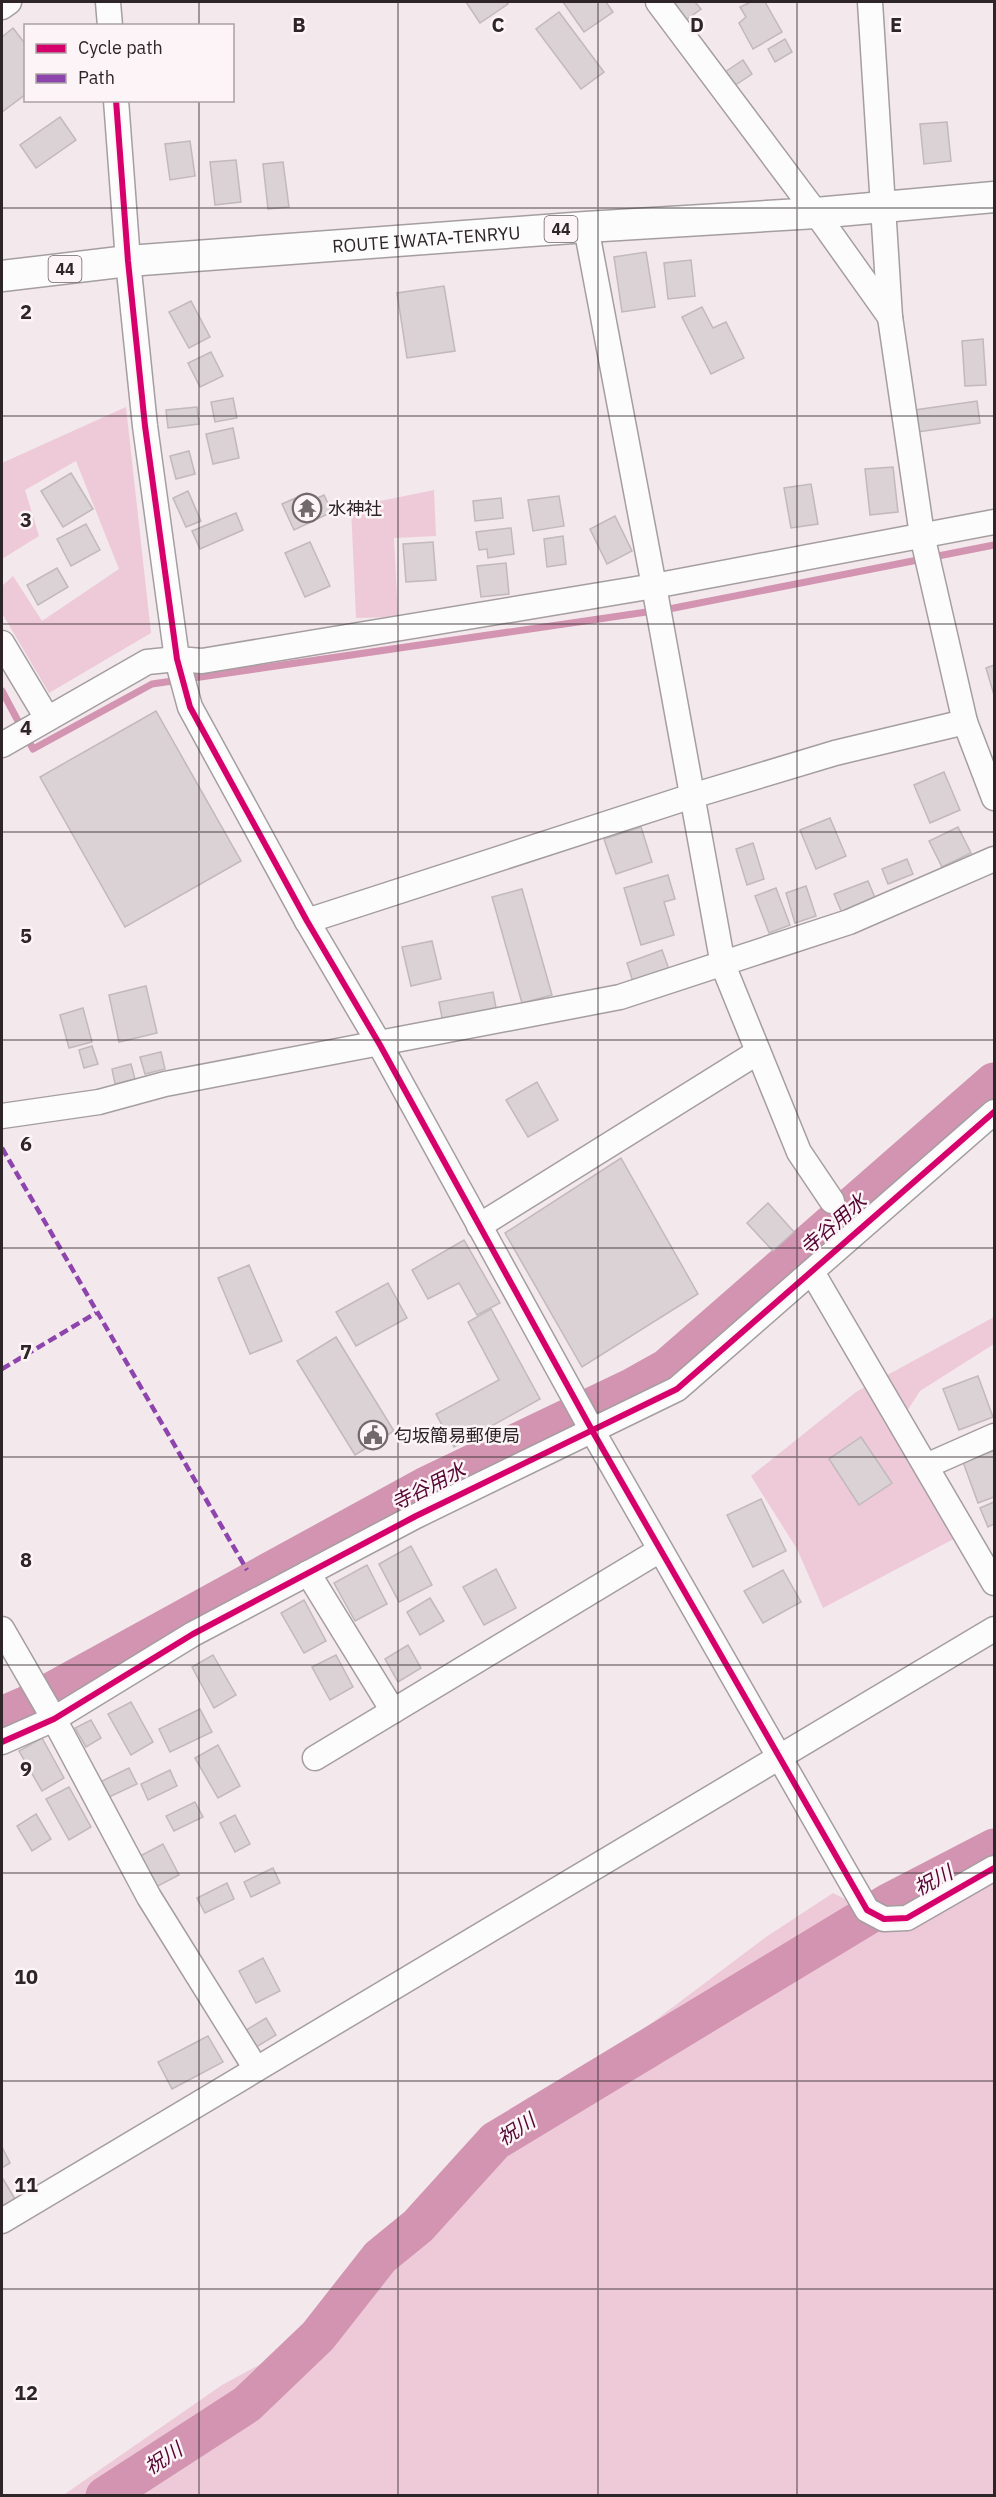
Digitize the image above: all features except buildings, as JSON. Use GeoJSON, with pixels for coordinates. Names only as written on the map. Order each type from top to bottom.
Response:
{"type":"FeatureCollection","features":[{"type":"Feature","properties":{"kind":"main road","name":"ROUTE IWATA-TENRYU"},"geometry":{"type":"LineString","coordinates":[[2,276],[128,261],[585,227],[816,213],[994,197]]}},
{"type":"Feature","properties":{"kind":"street"},"geometry":{"type":"LineString","coordinates":[[2,7],[9,2]]}},
{"type":"Feature","properties":{"kind":"street"},"geometry":{"type":"LineString","coordinates":[[108,2],[110,24]]}},
{"type":"Feature","properties":{"kind":"street"},"geometry":{"type":"LineString","coordinates":[[658,2],[816,213],[890,317]]}},
{"type":"Feature","properties":{"kind":"street"},"geometry":{"type":"LineString","coordinates":[[870,2],[890,317],[922,535],[965,722],[994,798]]}},
{"type":"Feature","properties":{"kind":"street"},"geometry":{"type":"LineString","coordinates":[[116,102],[128,261],[145,426],[177,659],[190,707],[307,921],[380,1045],[593,1432],[867,1910],[884,1919],[907,1918],[994,1868]]}},
{"type":"Feature","properties":{"kind":"street"},"geometry":{"type":"LineString","coordinates":[[585,227],[654,586],[723,965],[799,1152],[832,1201]]}},
{"type":"Feature","properties":{"kind":"street"},"geometry":{"type":"LineString","coordinates":[[2,745],[147,662],[177,659],[202,661],[654,586],[994,522]]}},
{"type":"Feature","properties":{"kind":"street"},"geometry":{"type":"LineString","coordinates":[[2,643],[47,718]]}},
{"type":"Feature","properties":{"kind":"street"},"geometry":{"type":"LineString","coordinates":[[307,921],[692,796],[845,750],[965,722]]}},
{"type":"Feature","properties":{"kind":"street"},"geometry":{"type":"LineString","coordinates":[[2,1116],[99,1102],[165,1084],[380,1045],[620,997],[849,922],[994,859]]}},
{"type":"Feature","properties":{"kind":"street"},"geometry":{"type":"LineString","coordinates":[[479,1226],[758,1052]]}},
{"type":"Feature","properties":{"kind":"street"},"geometry":{"type":"LineString","coordinates":[[2,1742],[54,1719],[193,1634],[428,1510],[593,1432],[677,1389],[994,1112]]}},
{"type":"Feature","properties":{"kind":"street"},"geometry":{"type":"LineString","coordinates":[[812,1272],[994,1583]]}},
{"type":"Feature","properties":{"kind":"street"},"geometry":{"type":"LineString","coordinates":[[926,1466],[994,1436]]}},
{"type":"Feature","properties":{"kind":"street"},"geometry":{"type":"LineString","coordinates":[[315,1758],[660,1550]]}},
{"type":"Feature","properties":{"kind":"street"},"geometry":{"type":"LineString","coordinates":[[308,1573],[393,1711]]}},
{"type":"Feature","properties":{"kind":"street"},"geometry":{"type":"LineString","coordinates":[[2,1629],[54,1719],[149,1896],[256,2069]]}},
{"type":"Feature","properties":{"kind":"street"},"geometry":{"type":"LineString","coordinates":[[2,2221],[994,1629]]}},
{"type":"Feature","properties":{"kind":"shaded area"},"geometry":{"type":"Polygon","coordinates":[[[126,407],[151,633],[49,693],[2,613],[2,586],[13,576],[42,621],[119,569],[76,461],[25,490],[39,536],[2,559],[2,463],[126,407]]]}},
{"type":"Feature","properties":{"kind":"shaded area"},"geometry":{"type":"Polygon","coordinates":[[[434,490],[436,536],[394,538],[398,617],[356,618],[351,507],[434,490]]]}},
{"type":"Feature","properties":{"kind":"shaded area"},"geometry":{"type":"Polygon","coordinates":[[[994,1317],[994,1344],[920,1391],[900,1422],[965,1533],[823,1608],[797,1549],[751,1476],[856,1392],[994,1317]]]}},
{"type":"Feature","properties":{"kind":"shaded area"},"geometry":{"type":"Polygon","coordinates":[[[994,1866],[994,2495],[62,2496],[222,2385],[296,2345],[313,2356],[318,2336],[495,2141],[766,1937],[833,1893],[896,1925],[994,1866]]]}},
{"type":"Feature","properties":{"kind":"waterway"},"geometry":{"type":"LineString","coordinates":[[2,691],[33,749],[152,684],[674,608],[994,545]]}},
{"type":"Feature","properties":{"kind":"waterway","name":"寺谷用水"},"geometry":{"type":"LineString","coordinates":[[2,1716],[25,1706],[426,1486],[633,1387],[667,1368],[994,1082]]}},
{"type":"Feature","properties":{"kind":"waterway","name":"祝川"},"geometry":{"type":"LineString","coordinates":[[105,2496],[247,2404],[318,2336],[380,2257],[418,2226],[495,2141],[890,1902],[994,1848]]}},
{"type":"Feature","properties":{"kind":"marked path"},"geometry":{"type":"LineString","coordinates":[[2,1148],[247,1570]]}},
{"type":"Feature","properties":{"kind":"marked path"},"geometry":{"type":"LineString","coordinates":[[2,1369],[96,1313]]}},
{"type":"Feature","properties":{"kind":"cycle path"},"geometry":{"type":"LineString","coordinates":[[116,102],[128,261],[145,426],[177,659],[190,707],[307,921],[380,1045],[593,1432],[867,1910],[884,1919],[907,1918],[994,1868]]}},
{"type":"Feature","properties":{"kind":"cycle path"},"geometry":{"type":"LineString","coordinates":[[2,1742],[54,1719],[193,1634],[416,1516],[677,1389],[994,1112]]}},
{"type":"Feature","properties":{"kind":"place","name":"水神社"},"geometry":{"type":"Point","coordinates":[307,508]}},
{"type":"Feature","properties":{"kind":"place","name":"匂坂簡易郵便局"},"geometry":{"type":"Point","coordinates":[373,1435]}}]}
